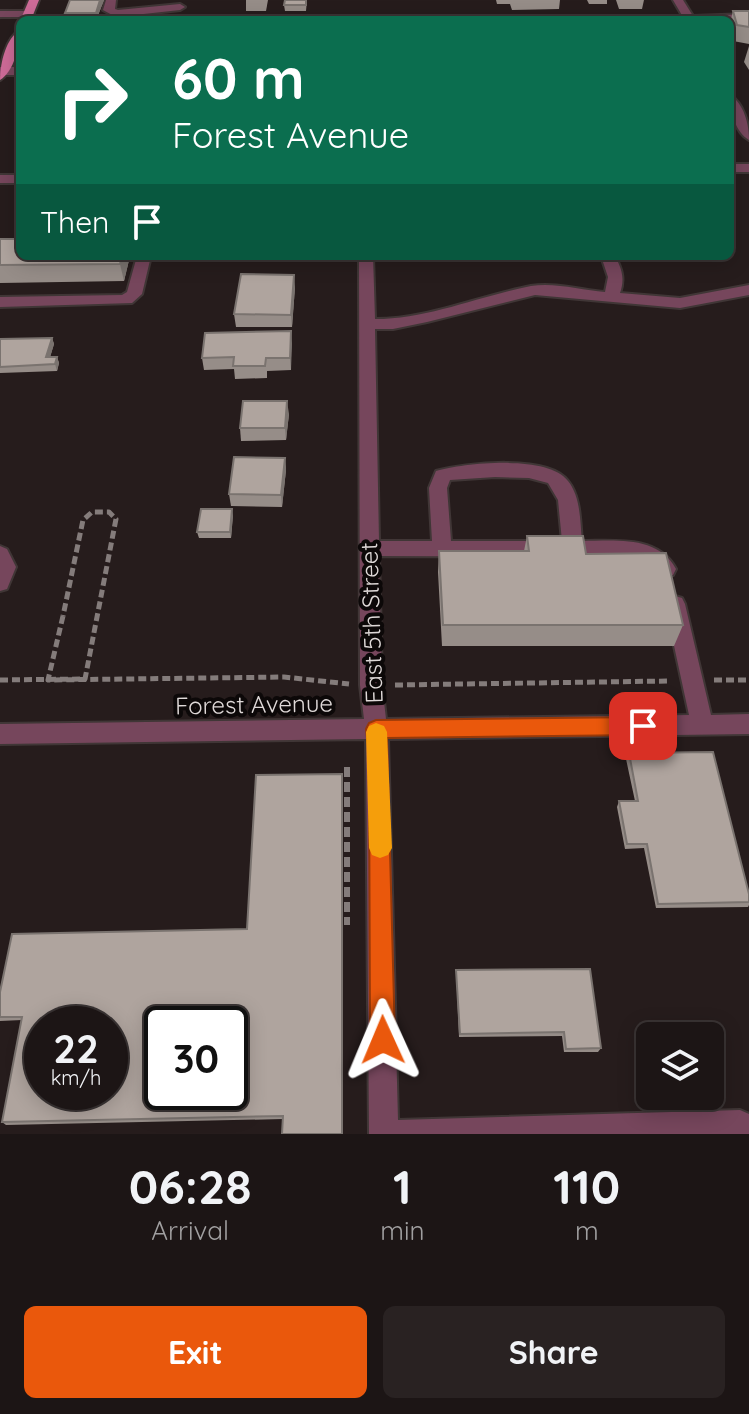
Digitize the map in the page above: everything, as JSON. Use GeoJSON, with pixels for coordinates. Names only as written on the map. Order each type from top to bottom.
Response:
{"type":"FeatureCollection","features":[{"type":"Feature","properties":{"kind":"main road"},"geometry":{"type":"LineString","coordinates":[[1,73],[16,41]]}},
{"type":"Feature","properties":{"kind":"street"},"geometry":{"type":"LineString","coordinates":[[111,0],[109,10],[116,14],[180,3]]}},
{"type":"Feature","properties":{"kind":"street"},"geometry":{"type":"LineString","coordinates":[[734,98],[749,136]]}},
{"type":"Feature","properties":{"kind":"street"},"geometry":{"type":"LineString","coordinates":[[0,302],[126,300],[134,294],[143,260]]}},
{"type":"Feature","properties":{"kind":"street","name":"East 5th Street"},"geometry":{"type":"LineString","coordinates":[[366,260],[371,685],[379,757],[384,1134]]}},
{"type":"Feature","properties":{"kind":"street"},"geometry":{"type":"LineString","coordinates":[[610,260],[616,272],[616,287],[610,297]]}},
{"type":"Feature","properties":{"kind":"street"},"geometry":{"type":"LineString","coordinates":[[366,324],[405,321],[535,290],[680,303],[749,290]]}},
{"type":"Feature","properties":{"kind":"street"},"geometry":{"type":"LineString","coordinates":[[442,548],[438,488],[443,476],[453,473],[540,471],[557,479],[563,488],[573,549]]}},
{"type":"Feature","properties":{"kind":"street"},"geometry":{"type":"LineString","coordinates":[[369,548],[643,551],[664,564],[702,725]]}},
{"type":"Feature","properties":{"kind":"street"},"geometry":{"type":"LineString","coordinates":[[0,554],[6,567],[0,583]]}},
{"type":"Feature","properties":{"kind":"street","name":"Forest Avenue"},"geometry":{"type":"LineString","coordinates":[[0,734],[749,724]]}},
{"type":"Feature","properties":{"kind":"street"},"geometry":{"type":"LineString","coordinates":[[400,1134],[740,1125]]}},
{"type":"Feature","properties":{"kind":"path"},"geometry":{"type":"LineString","coordinates":[[0,680],[85,679],[116,519],[109,512],[92,512],[83,520],[63,616],[48,680]]}},
{"type":"Feature","properties":{"kind":"path"},"geometry":{"type":"LineString","coordinates":[[347,767],[347,925]]}},
{"type":"Feature","properties":{"kind":"building"},"geometry":{"type":"Polygon","coordinates":[[[70,0],[100,0],[96,13],[65,13],[70,0]]]}},
{"type":"Feature","properties":{"kind":"building"},"geometry":{"type":"Polygon","coordinates":[[[285,0],[306,0],[306,5],[284,5],[285,0]]]}},
{"type":"Feature","properties":{"kind":"building"},"geometry":{"type":"Polygon","coordinates":[[[733,11],[749,11],[749,27],[737,25],[733,11]]]}},
{"type":"Feature","properties":{"kind":"building"},"geometry":{"type":"Polygon","coordinates":[[[0,239],[16,239],[16,260],[121,260],[120,264],[0,265],[0,239]]]}},
{"type":"Feature","properties":{"kind":"building"},"geometry":{"type":"Polygon","coordinates":[[[241,274],[294,275],[291,315],[234,314],[241,274]]]}},
{"type":"Feature","properties":{"kind":"building"},"geometry":{"type":"Polygon","coordinates":[[[291,331],[290,358],[266,358],[265,366],[233,366],[234,357],[202,358],[205,333],[291,331]]]}},
{"type":"Feature","properties":{"kind":"building"},"geometry":{"type":"Polygon","coordinates":[[[52,338],[46,357],[57,357],[55,364],[0,367],[0,339],[52,338]]]}},
{"type":"Feature","properties":{"kind":"building"},"geometry":{"type":"Polygon","coordinates":[[[243,401],[287,401],[285,428],[240,428],[243,401]]]}},
{"type":"Feature","properties":{"kind":"building"},"geometry":{"type":"Polygon","coordinates":[[[234,457],[285,458],[281,495],[229,494],[234,457]]]}},
{"type":"Feature","properties":{"kind":"building"},"geometry":{"type":"Polygon","coordinates":[[[201,509],[232,509],[230,532],[197,532],[201,509]]]}},
{"type":"Feature","properties":{"kind":"building"},"geometry":{"type":"Polygon","coordinates":[[[527,536],[583,536],[586,554],[666,553],[683,625],[443,625],[439,551],[529,551],[527,536]]]}},
{"type":"Feature","properties":{"kind":"building"},"geometry":{"type":"Polygon","coordinates":[[[713,752],[749,902],[658,904],[647,844],[627,844],[619,801],[638,801],[629,753],[713,752]]]}},
{"type":"Feature","properties":{"kind":"building"},"geometry":{"type":"Polygon","coordinates":[[[342,774],[342,1134],[282,1134],[283,1116],[2,1122],[22,1017],[0,1017],[0,992],[12,934],[247,929],[256,775],[342,774]]]}},
{"type":"Feature","properties":{"kind":"building"},"geometry":{"type":"Polygon","coordinates":[[[590,969],[601,1048],[566,1049],[564,1032],[460,1034],[456,970],[590,969]]]}},
{"type":"Feature","properties":{"kind":"slow traffic"},"geometry":{"type":"LineString","coordinates":[[376,732],[380,848]]}},
{"type":"Feature","properties":{"kind":"route"},"geometry":{"type":"LineString","coordinates":[[383,1040],[376,729],[643,726]]}}]}
